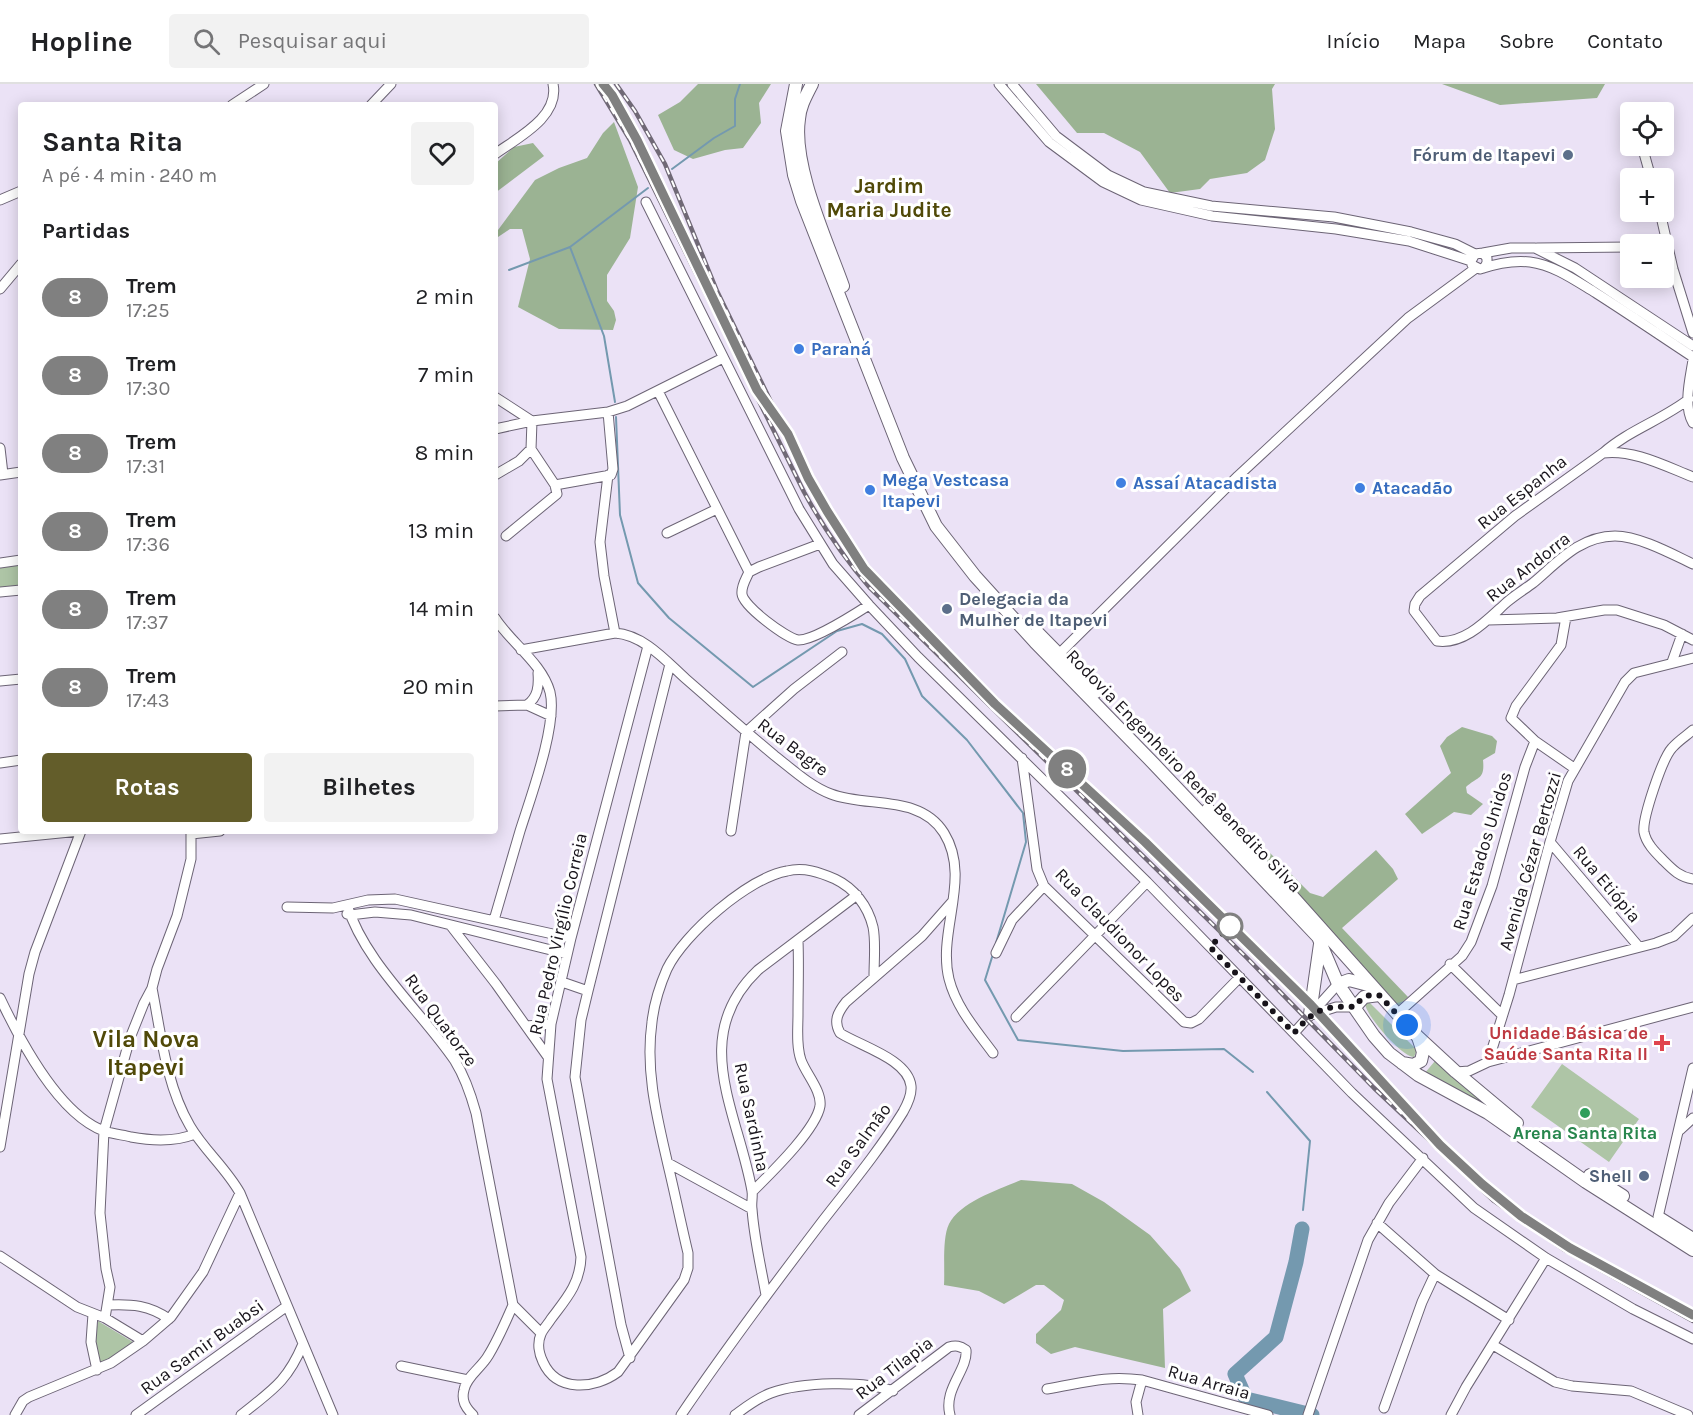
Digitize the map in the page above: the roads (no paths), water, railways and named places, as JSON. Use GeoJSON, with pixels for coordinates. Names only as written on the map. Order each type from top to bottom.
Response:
{"type":"FeatureCollection","features":[{"type":"Feature","properties":{"kind":"main road","name":"Rodovia Engenheiro Renê Benedito Silva"},"geometry":{"type":"LineString","coordinates":[[796,84],[787,131],[794,175],[895,439],[936,526],[975,576],[1035,642],[1318,938],[1338,984],[1374,1036],[1401,1063],[1488,1113],[1601,1192],[1693,1250]]}},
{"type":"Feature","properties":{"kind":"main road","name":"Rodovia Engenheiro Renê Benedito Silva"},"geometry":{"type":"LineString","coordinates":[[812,84],[802,105],[798,121],[800,161],[821,226],[918,474],[940,517],[972,560],[1020,614],[1293,897],[1417,1036],[1493,1105],[1564,1158],[1693,1239]]}},
{"type":"Feature","properties":{"kind":"main road"},"geometry":{"type":"LineString","coordinates":[[1309,1015],[1320,944]]}},
{"type":"Feature","properties":{"kind":"main road"},"geometry":{"type":"LineString","coordinates":[[1338,984],[1349,980],[1376,991]]}},
{"type":"Feature","properties":{"kind":"main road"},"geometry":{"type":"LineString","coordinates":[[1355,1007],[1364,997],[1376,991]]}},
{"type":"Feature","properties":{"kind":"main road"},"geometry":{"type":"LineString","coordinates":[[1401,1063],[1413,1065],[1421,1061],[1423,1052],[1417,1036]]}},
{"type":"Feature","properties":{"kind":"street"},"geometry":{"type":"LineString","coordinates":[[237,102],[264,84]]}},
{"type":"Feature","properties":{"kind":"street"},"geometry":{"type":"LineString","coordinates":[[374,102],[391,84]]}},
{"type":"Feature","properties":{"kind":"street"},"geometry":{"type":"LineString","coordinates":[[498,152],[541,119],[553,99],[553,84]]}},
{"type":"Feature","properties":{"kind":"street"},"geometry":{"type":"LineString","coordinates":[[999,84],[1049,142],[1103,182],[1141,200],[1212,216],[1336,229],[1409,241],[1492,264],[1530,262],[1563,273],[1632,315],[1693,359],[1689,399],[1693,423]]}},
{"type":"Feature","properties":{"kind":"street"},"geometry":{"type":"LineString","coordinates":[[1012,84],[1056,136],[1108,175],[1144,192],[1211,206],[1334,217],[1422,235],[1455,244],[1478,261]]}},
{"type":"Feature","properties":{"kind":"street"},"geometry":{"type":"LineString","coordinates":[[0,200],[18,192]]}},
{"type":"Feature","properties":{"kind":"street"},"geometry":{"type":"LineString","coordinates":[[646,202],[799,509],[833,564],[869,605],[918,657],[1147,882],[1352,1093],[1474,1208],[1546,1258],[1633,1309],[1693,1339]]}},
{"type":"Feature","properties":{"kind":"street"},"geometry":{"type":"LineString","coordinates":[[1059,654],[1238,476],[1400,326],[1478,261],[1511,248],[1620,247]]}},
{"type":"Feature","properties":{"kind":"street"},"geometry":{"type":"LineString","coordinates":[[1535,248],[1575,268],[1693,346]]}},
{"type":"Feature","properties":{"kind":"street"},"geometry":{"type":"LineString","coordinates":[[0,289],[18,268]]}},
{"type":"Feature","properties":{"kind":"street"},"geometry":{"type":"LineString","coordinates":[[1674,275],[1693,333]]}},
{"type":"Feature","properties":{"kind":"street"},"geometry":{"type":"LineString","coordinates":[[498,428],[532,421],[608,412],[627,406],[723,358]]}},
{"type":"Feature","properties":{"kind":"street"},"geometry":{"type":"LineString","coordinates":[[658,391],[749,572]]}},
{"type":"Feature","properties":{"kind":"street"},"geometry":{"type":"LineString","coordinates":[[498,399],[532,421]]}},
{"type":"Feature","properties":{"kind":"street"},"geometry":{"type":"LineString","coordinates":[[1603,453],[1614,443],[1689,399]]}},
{"type":"Feature","properties":{"kind":"street"},"geometry":{"type":"LineString","coordinates":[[555,485],[611,475],[613,469],[608,412]]}},
{"type":"Feature","properties":{"kind":"street"},"geometry":{"type":"LineString","coordinates":[[506,536],[555,498],[558,491],[531,449],[532,421]]}},
{"type":"Feature","properties":{"kind":"street"},"geometry":{"type":"LineString","coordinates":[[0,448],[1,475],[18,472]]}},
{"type":"Feature","properties":{"kind":"street"},"geometry":{"type":"LineString","coordinates":[[498,473],[519,461],[531,449]]}},
{"type":"Feature","properties":{"kind":"street"},"geometry":{"type":"LineString","coordinates":[[1603,453],[1615,451],[1636,456],[1693,477]]}},
{"type":"Feature","properties":{"kind":"street","name":"Rua Espanha"},"geometry":{"type":"LineString","coordinates":[[1427,629],[1414,611],[1420,596],[1515,516],[1603,453]]}},
{"type":"Feature","properties":{"kind":"street"},"geometry":{"type":"LineString","coordinates":[[521,650],[615,633],[600,542],[608,476]]}},
{"type":"Feature","properties":{"kind":"street"},"geometry":{"type":"LineString","coordinates":[[667,533],[717,509]]}},
{"type":"Feature","properties":{"kind":"street","name":"Rua Andorra"},"geometry":{"type":"LineString","coordinates":[[1427,629],[1437,641],[1448,643],[1459,639],[1488,620],[1563,555],[1578,545],[1593,540],[1615,536],[1629,538],[1664,550],[1693,564]]}},
{"type":"Feature","properties":{"kind":"street"},"geometry":{"type":"LineString","coordinates":[[820,544],[749,572],[743,585],[742,594],[745,603],[772,624],[799,640],[823,632],[869,605]]}},
{"type":"Feature","properties":{"kind":"street"},"geometry":{"type":"LineString","coordinates":[[0,563],[18,560]]}},
{"type":"Feature","properties":{"kind":"street"},"geometry":{"type":"LineString","coordinates":[[0,592],[18,590]]}},
{"type":"Feature","properties":{"kind":"street"},"geometry":{"type":"LineString","coordinates":[[1509,601],[1514,614],[1520,618]]}},
{"type":"Feature","properties":{"kind":"street"},"geometry":{"type":"LineString","coordinates":[[1488,620],[1566,617],[1617,610],[1647,619],[1693,640]]}},
{"type":"Feature","properties":{"kind":"street"},"geometry":{"type":"LineString","coordinates":[[1566,617],[1561,645],[1516,706],[1511,718],[1535,741],[1574,768]]}},
{"type":"Feature","properties":{"kind":"street"},"geometry":{"type":"LineString","coordinates":[[494,920],[537,778],[551,716],[550,692],[537,669],[498,623]]}},
{"type":"Feature","properties":{"kind":"street","name":"Rua Bagre"},"geometry":{"type":"LineString","coordinates":[[615,633],[626,634],[648,646],[806,781],[834,795],[913,809],[929,818],[943,831],[952,849],[954,866],[953,901],[947,942],[948,978],[955,997],[968,1019],[993,1053]]}},
{"type":"Feature","properties":{"kind":"street"},"geometry":{"type":"LineString","coordinates":[[1672,662],[1682,634]]}},
{"type":"Feature","properties":{"kind":"street","name":"Rua Pedro Virgílio Correia"},"geometry":{"type":"LineString","coordinates":[[541,1334],[576,1282],[581,1264],[547,1079],[551,1024],[571,938],[648,646]]}},
{"type":"Feature","properties":{"kind":"street"},"geometry":{"type":"LineString","coordinates":[[731,831],[746,732],[794,689],[842,652]]}},
{"type":"Feature","properties":{"kind":"street","name":"Avenida Cézar Bertozzi"},"geometry":{"type":"LineString","coordinates":[[1488,1062],[1513,980],[1550,842],[1574,768],[1586,753],[1625,682],[1634,673],[1693,658]]}},
{"type":"Feature","properties":{"kind":"street"},"geometry":{"type":"LineString","coordinates":[[630,1358],[619,1315],[575,1077],[581,1020],[670,664]]}},
{"type":"Feature","properties":{"kind":"street"},"geometry":{"type":"LineString","coordinates":[[527,705],[537,693],[537,669]]}},
{"type":"Feature","properties":{"kind":"street"},"geometry":{"type":"LineString","coordinates":[[0,681],[18,680]]}},
{"type":"Feature","properties":{"kind":"street"},"geometry":{"type":"LineString","coordinates":[[498,706],[527,705],[551,716]]}},
{"type":"Feature","properties":{"kind":"street"},"geometry":{"type":"LineString","coordinates":[[1693,730],[1689,738],[1672,748],[1665,758],[1643,829],[1647,841],[1661,858],[1680,875],[1693,879]]}},
{"type":"Feature","properties":{"kind":"street","name":"Rua Estados Unidos"},"geometry":{"type":"LineString","coordinates":[[1397,1014],[1450,964],[1462,956],[1471,942],[1492,886],[1535,741]]}},
{"type":"Feature","properties":{"kind":"street","name":"Rua Claudionor Lopes"},"geometry":{"type":"LineString","coordinates":[[1022,758],[1033,848],[1037,869],[1044,886],[1184,1022],[1191,1023],[1199,1019],[1240,977]]}},
{"type":"Feature","properties":{"kind":"street"},"geometry":{"type":"LineString","coordinates":[[0,763],[18,760]]}},
{"type":"Feature","properties":{"kind":"street"},"geometry":{"type":"LineString","coordinates":[[0,838],[38,834]]}},
{"type":"Feature","properties":{"kind":"street"},"geometry":{"type":"LineString","coordinates":[[0,1147],[18,1035],[35,952],[80,834]]}},
{"type":"Feature","properties":{"kind":"street"},"geometry":{"type":"LineString","coordinates":[[105,1318],[110,1287],[100,1213],[104,1131],[130,1038],[152,988],[177,916],[191,859],[190,834]]}},
{"type":"Feature","properties":{"kind":"street","name":"Rua Etiópia"},"geometry":{"type":"LineString","coordinates":[[1550,842],[1639,947]]}},
{"type":"Feature","properties":{"kind":"street"},"geometry":{"type":"LineString","coordinates":[[473,1415],[463,1400],[464,1389],[468,1380],[488,1357],[513,1305],[541,1334],[538,1345],[547,1371],[557,1379],[583,1386],[607,1380],[618,1372],[684,1280],[688,1268],[688,1253],[654,1104],[650,1047],[657,998],[667,969],[680,949],[703,923],[735,897],[770,875],[804,869],[821,872],[842,883],[857,895],[868,912],[873,928],[874,976]]}},
{"type":"Feature","properties":{"kind":"street"},"geometry":{"type":"LineString","coordinates":[[1016,1017],[1147,882]]}},
{"type":"Feature","properties":{"kind":"street"},"geometry":{"type":"LineString","coordinates":[[996,953],[1012,920],[1044,886]]}},
{"type":"Feature","properties":{"kind":"street","name":"Rua Sardinha"},"geometry":{"type":"LineString","coordinates":[[766,1295],[752,1209],[752,1192],[726,1090],[722,1053],[724,1029],[729,1008],[758,970],[857,895]]}},
{"type":"Feature","properties":{"kind":"street"},"geometry":{"type":"LineString","coordinates":[[287,907],[333,908],[368,900],[395,899],[571,938]]}},
{"type":"Feature","properties":{"kind":"street","name":"Rua Salmão"},"geometry":{"type":"LineString","coordinates":[[766,1295],[884,1141],[904,1110],[910,1095],[911,1085],[907,1075],[894,1062],[840,1033],[836,1020],[839,1010],[874,976],[922,936],[953,901]]}},
{"type":"Feature","properties":{"kind":"street","name":"Rua Quatorze"},"geometry":{"type":"LineString","coordinates":[[347,904],[350,915],[376,960],[456,1063],[468,1087],[476,1113],[513,1305]]}},
{"type":"Feature","properties":{"kind":"street"},"geometry":{"type":"LineString","coordinates":[[333,908],[350,915],[375,912],[411,915],[567,954]]}},
{"type":"Feature","properties":{"kind":"street"},"geometry":{"type":"LineString","coordinates":[[1513,980],[1674,936],[1693,918]]}},
{"type":"Feature","properties":{"kind":"street"},"geometry":{"type":"LineString","coordinates":[[451,926],[548,1057]]}},
{"type":"Feature","properties":{"kind":"street"},"geometry":{"type":"LineString","coordinates":[[752,1192],[776,1168],[809,1128],[820,1106],[820,1097],[804,1068],[798,1047],[798,940]]}},
{"type":"Feature","properties":{"kind":"street"},"geometry":{"type":"LineString","coordinates":[[1450,964],[1502,1015]]}},
{"type":"Feature","properties":{"kind":"street"},"geometry":{"type":"LineString","coordinates":[[562,982],[588,990]]}},
{"type":"Feature","properties":{"kind":"street"},"geometry":{"type":"LineString","coordinates":[[1294,1033],[1338,984]]}},
{"type":"Feature","properties":{"kind":"street"},"geometry":{"type":"LineString","coordinates":[[152,988],[168,1069],[184,1112],[195,1134],[228,1174],[240,1193],[333,1415]]}},
{"type":"Feature","properties":{"kind":"street"},"geometry":{"type":"LineString","coordinates":[[0,998],[29,1055],[74,1111],[104,1131],[156,1140],[183,1139],[195,1134]]}},
{"type":"Feature","properties":{"kind":"street"},"geometry":{"type":"LineString","coordinates":[[1309,1015],[1336,1007],[1355,1007]]}},
{"type":"Feature","properties":{"kind":"street"},"geometry":{"type":"LineString","coordinates":[[1456,1072],[1469,1071],[1488,1062],[1693,1007]]}},
{"type":"Feature","properties":{"kind":"street"},"geometry":{"type":"LineString","coordinates":[[526,1026],[551,1024]]}},
{"type":"Feature","properties":{"kind":"street"},"geometry":{"type":"LineString","coordinates":[[1658,1217],[1693,1068]]}},
{"type":"Feature","properties":{"kind":"street"},"geometry":{"type":"LineString","coordinates":[[1680,1130],[1693,1118]]}},
{"type":"Feature","properties":{"kind":"street"},"geometry":{"type":"LineString","coordinates":[[1308,1415],[1362,1253],[1377,1222],[1423,1158]]}},
{"type":"Feature","properties":{"kind":"street"},"geometry":{"type":"LineString","coordinates":[[668,1163],[752,1209]]}},
{"type":"Feature","properties":{"kind":"street"},"geometry":{"type":"LineString","coordinates":[[15,1415],[28,1397],[97,1370],[143,1341],[169,1319],[203,1272],[240,1193]]}},
{"type":"Feature","properties":{"kind":"street"},"geometry":{"type":"LineString","coordinates":[[1377,1222],[1435,1274],[1509,1320]]}},
{"type":"Feature","properties":{"kind":"street"},"geometry":{"type":"LineString","coordinates":[[0,1256],[77,1306],[105,1318],[143,1341]]}},
{"type":"Feature","properties":{"kind":"street"},"geometry":{"type":"LineString","coordinates":[[1451,1415],[1546,1258]]}},
{"type":"Feature","properties":{"kind":"street"},"geometry":{"type":"LineString","coordinates":[[1384,1408],[1422,1302],[1435,1274]]}},
{"type":"Feature","properties":{"kind":"street"},"geometry":{"type":"LineString","coordinates":[[681,1415],[766,1295]]}},
{"type":"Feature","properties":{"kind":"street"},"geometry":{"type":"LineString","coordinates":[[108,1305],[135,1304],[156,1310],[169,1319]]}},
{"type":"Feature","properties":{"kind":"street","name":"Rua Samir Buabsi"},"geometry":{"type":"LineString","coordinates":[[136,1415],[287,1305]]}},
{"type":"Feature","properties":{"kind":"street"},"geometry":{"type":"LineString","coordinates":[[93,1314],[91,1342],[97,1370]]}},
{"type":"Feature","properties":{"kind":"street"},"geometry":{"type":"LineString","coordinates":[[242,1415],[281,1383],[294,1365],[303,1344]]}},
{"type":"Feature","properties":{"kind":"street","name":"Rua Tilapia"},"geometry":{"type":"LineString","coordinates":[[860,1415],[949,1347],[955,1345],[966,1350],[967,1356],[949,1399],[950,1415]]}},
{"type":"Feature","properties":{"kind":"street"},"geometry":{"type":"LineString","coordinates":[[1493,1345],[1555,1382],[1572,1386],[1631,1390],[1688,1415]]}},
{"type":"Feature","properties":{"kind":"street"},"geometry":{"type":"LineString","coordinates":[[401,1366],[468,1380]]}},
{"type":"Feature","properties":{"kind":"street","name":"Rua Arraia"},"geometry":{"type":"LineString","coordinates":[[1047,1389],[1099,1378],[1126,1378],[1142,1380],[1268,1415]]}},
{"type":"Feature","properties":{"kind":"street"},"geometry":{"type":"LineString","coordinates":[[1138,1415],[1136,1402],[1142,1380]]}},
{"type":"Feature","properties":{"kind":"street"},"geometry":{"type":"LineString","coordinates":[[735,1415],[755,1401],[773,1393],[792,1389],[862,1383],[893,1390]]}},
{"type":"Feature","properties":{"kind":"waterway"},"geometry":{"type":"LineString","coordinates":[[672,169],[714,138],[735,126],[735,99],[740,84]]}},
{"type":"Feature","properties":{"kind":"waterway"},"geometry":{"type":"LineString","coordinates":[[570,247],[648,188]]}},
{"type":"Feature","properties":{"kind":"waterway"},"geometry":{"type":"LineString","coordinates":[[509,270],[570,247],[604,336],[615,402]]}},
{"type":"Feature","properties":{"kind":"waterway"},"geometry":{"type":"LineString","coordinates":[[616,417],[620,515],[638,583],[669,618],[753,687],[837,631],[862,624],[882,634],[905,659],[922,696],[967,740],[1023,813],[1026,842],[996,943]]}},
{"type":"Feature","properties":{"kind":"waterway"},"geometry":{"type":"LineString","coordinates":[[993,954],[985,980],[1018,1040],[1123,1051],[1224,1049],[1253,1072]]}},
{"type":"Feature","properties":{"kind":"waterway"},"geometry":{"type":"LineString","coordinates":[[1267,1092],[1310,1141],[1303,1210]]}},
{"type":"Feature","properties":{"kind":"waterway"},"geometry":{"type":"LineString","coordinates":[[1302,1229],[1296,1262],[1276,1337],[1235,1374],[1246,1399],[1312,1415]]}},
{"type":"Feature","properties":{"kind":"railway"},"geometry":{"type":"LineString","coordinates":[[596,84],[630,140],[804,492],[834,542],[870,588],[1247,958],[1374,1088],[1494,1201],[1563,1249],[1693,1321]]}},
{"type":"Feature","properties":{"kind":"railway"},"geometry":{"type":"LineString","coordinates":[[616,84],[635,111],[665,164],[717,291],[808,478],[836,528],[866,571]]}},
{"type":"Feature","properties":{"kind":"railway"},"geometry":{"type":"LineString","coordinates":[[1038,742],[1226,921],[1406,1108]]}},
{"type":"Feature","properties":{"kind":"train","name":"8"},"geometry":{"type":"LineString","coordinates":[[603,84],[612,95],[637,140],[757,390],[788,434],[808,478],[836,528],[864,569],[995,704],[1145,842],[1311,1005],[1440,1145],[1482,1184],[1521,1216],[1570,1248],[1693,1315]]}},
{"type":"Feature","properties":{"kind":"place","name":"Fórum de Itapevi"},"geometry":{"type":"Point","coordinates":[1568,155]}},
{"type":"Feature","properties":{"kind":"place","name":"Paraná"},"geometry":{"type":"Point","coordinates":[799,349]}},
{"type":"Feature","properties":{"kind":"place","name":"Assaí Atacadista"},"geometry":{"type":"Point","coordinates":[1121,483]}},
{"type":"Feature","properties":{"kind":"place","name":"Atacadão"},"geometry":{"type":"Point","coordinates":[1360,488]}},
{"type":"Feature","properties":{"kind":"place","name":"Mega Vestcasa Itapevi"},"geometry":{"type":"Point","coordinates":[870,490]}},
{"type":"Feature","properties":{"kind":"place","name":"Delegacia da Mulher de Itapevi"},"geometry":{"type":"Point","coordinates":[947,609]}},
{"type":"Feature","properties":{"kind":"place","name":"Unidade Básica de Saúde Santa Rita II"},"geometry":{"type":"Point","coordinates":[1662,1043]}},
{"type":"Feature","properties":{"kind":"place","name":"Arena Santa Rita"},"geometry":{"type":"Point","coordinates":[1585,1113]}},
{"type":"Feature","properties":{"kind":"place","name":"Shell"},"geometry":{"type":"Point","coordinates":[1644,1176]}},
{"type":"Feature","properties":{"kind":"district","name":"Jardim Maria Judite"},"geometry":{"type":"Point","coordinates":[889,198]}},
{"type":"Feature","properties":{"kind":"district","name":"Vila Nova Itapevi"},"geometry":{"type":"Point","coordinates":[146,1053]}}]}
